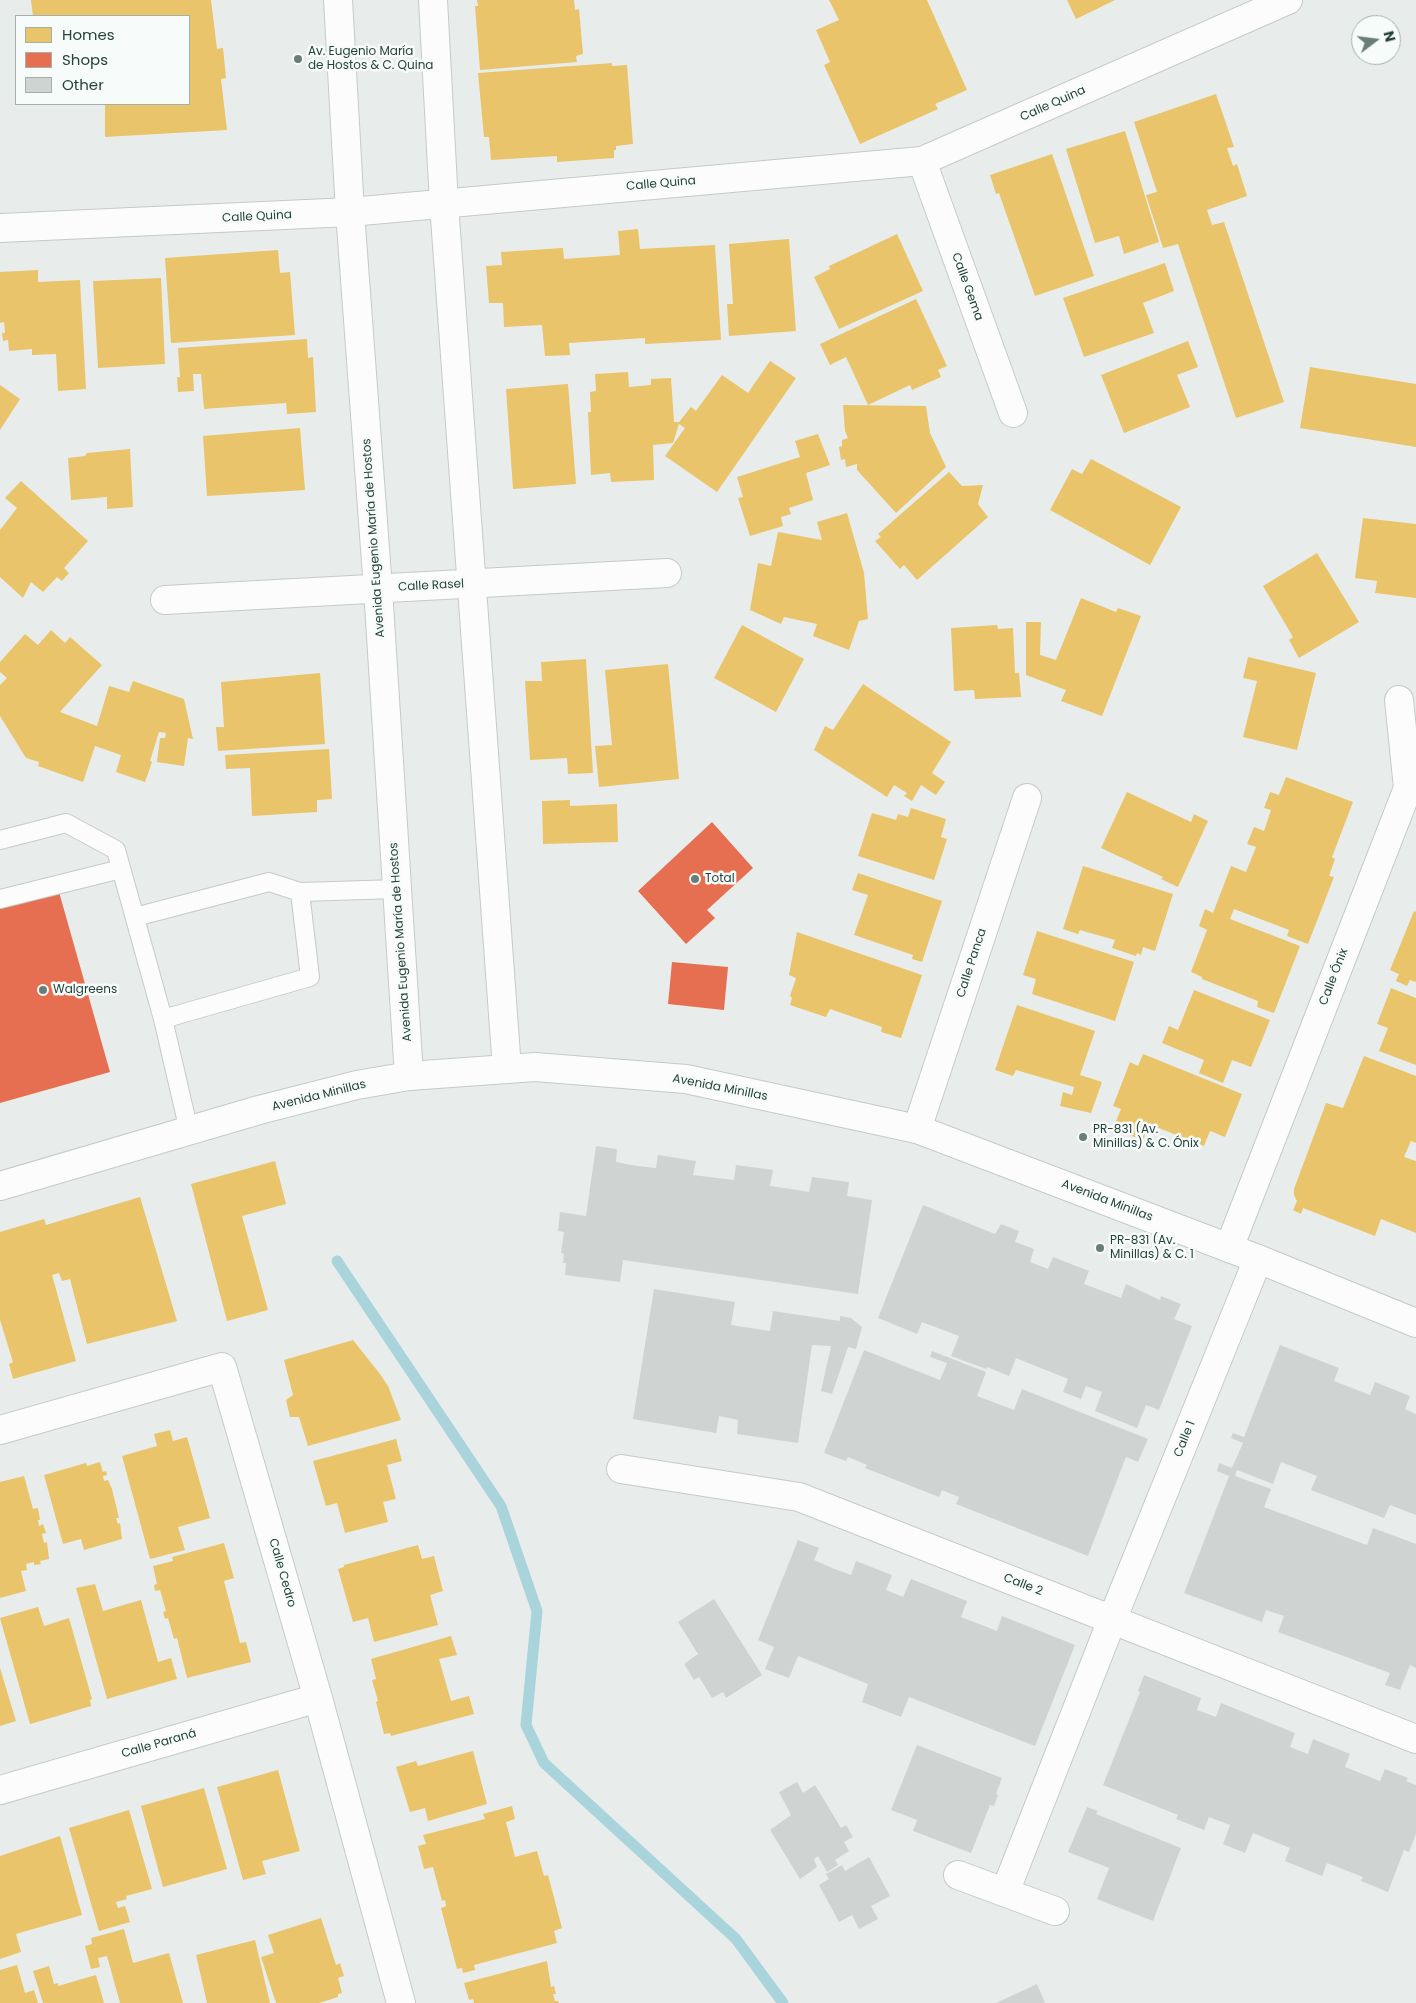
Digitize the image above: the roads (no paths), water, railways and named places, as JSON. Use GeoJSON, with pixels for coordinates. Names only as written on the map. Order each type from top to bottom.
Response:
{"type":"FeatureCollection","features":[{"type":"Feature","properties":{"kind":"street","name":"Avenida Eugenio María de Hostos"},"geometry":{"type":"LineString","coordinates":[[338,0],[350,212],[378,589],[409,1076]]}},
{"type":"Feature","properties":{"kind":"street"},"geometry":{"type":"LineString","coordinates":[[433,0],[444,204],[507,1069]]}},
{"type":"Feature","properties":{"kind":"street","name":"Calle Quina"},"geometry":{"type":"LineString","coordinates":[[0,228],[350,212],[922,161],[1288,0]]}},
{"type":"Feature","properties":{"kind":"street","name":"Calle Gema"},"geometry":{"type":"LineString","coordinates":[[922,161],[1013,413]]}},
{"type":"Feature","properties":{"kind":"street","name":"Calle Rasel"},"geometry":{"type":"LineString","coordinates":[[165,600],[667,573]]}},
{"type":"Feature","properties":{"kind":"street","name":"Calle Ónix"},"geometry":{"type":"LineString","coordinates":[[1229,1248],[1408,788],[1399,700]]}},
{"type":"Feature","properties":{"kind":"street","name":"Calle Panca"},"geometry":{"type":"LineString","coordinates":[[917,1129],[1027,798]]}},
{"type":"Feature","properties":{"kind":"street","name":"Avenida Minillas"},"geometry":{"type":"LineString","coordinates":[[0,1186],[259,1110],[357,1085],[409,1076],[535,1067],[686,1079],[917,1129],[1258,1259],[1416,1323]]}},
{"type":"Feature","properties":{"kind":"street","name":"Calle 1"},"geometry":{"type":"LineString","coordinates":[[1005,1892],[1112,1620],[1258,1259]]}},
{"type":"Feature","properties":{"kind":"street","name":"Calle Cedro"},"geometry":{"type":"LineString","coordinates":[[0,1430],[222,1367],[318,1698],[401,2003]]}},
{"type":"Feature","properties":{"kind":"street","name":"Calle 2"},"geometry":{"type":"LineString","coordinates":[[620,1469],[799,1497],[1416,1738]]}},
{"type":"Feature","properties":{"kind":"street","name":"Calle Paraná"},"geometry":{"type":"LineString","coordinates":[[0,1790],[318,1698]]}},
{"type":"Feature","properties":{"kind":"street"},"geometry":{"type":"LineString","coordinates":[[958,1875],[1055,1911]]}},
{"type":"Feature","properties":{"kind":"lane"},"geometry":{"type":"LineString","coordinates":[[0,840],[66,823],[116,850],[163,1019],[189,1131]]}},
{"type":"Feature","properties":{"kind":"lane"},"geometry":{"type":"LineString","coordinates":[[0,900],[121,869]]}},
{"type":"Feature","properties":{"kind":"lane"},"geometry":{"type":"LineString","coordinates":[[134,918],[269,882],[300,892],[398,889]]}},
{"type":"Feature","properties":{"kind":"lane"},"geometry":{"type":"LineString","coordinates":[[163,1019],[310,977],[300,892]]}},
{"type":"Feature","properties":{"kind":"waterway"},"geometry":{"type":"LineString","coordinates":[[337,1261],[501,1506],[537,1611],[526,1725],[544,1763],[736,1939],[783,2003]]}},
{"type":"Feature","properties":{"kind":"place","name":"Av. Eugenio María de Hostos & C. Quina"},"geometry":{"type":"Point","coordinates":[298,59]}},
{"type":"Feature","properties":{"kind":"place","name":"Total"},"geometry":{"type":"Point","coordinates":[695,879]}},
{"type":"Feature","properties":{"kind":"place","name":"Walgreens"},"geometry":{"type":"Point","coordinates":[43,990]}},
{"type":"Feature","properties":{"kind":"place","name":"PR-831 (Av. Minillas) & C. Ónix"},"geometry":{"type":"Point","coordinates":[1083,1137]}},
{"type":"Feature","properties":{"kind":"place","name":"PR-831 (Av. Minillas) & C. 1"},"geometry":{"type":"Point","coordinates":[1100,1248]}}]}
